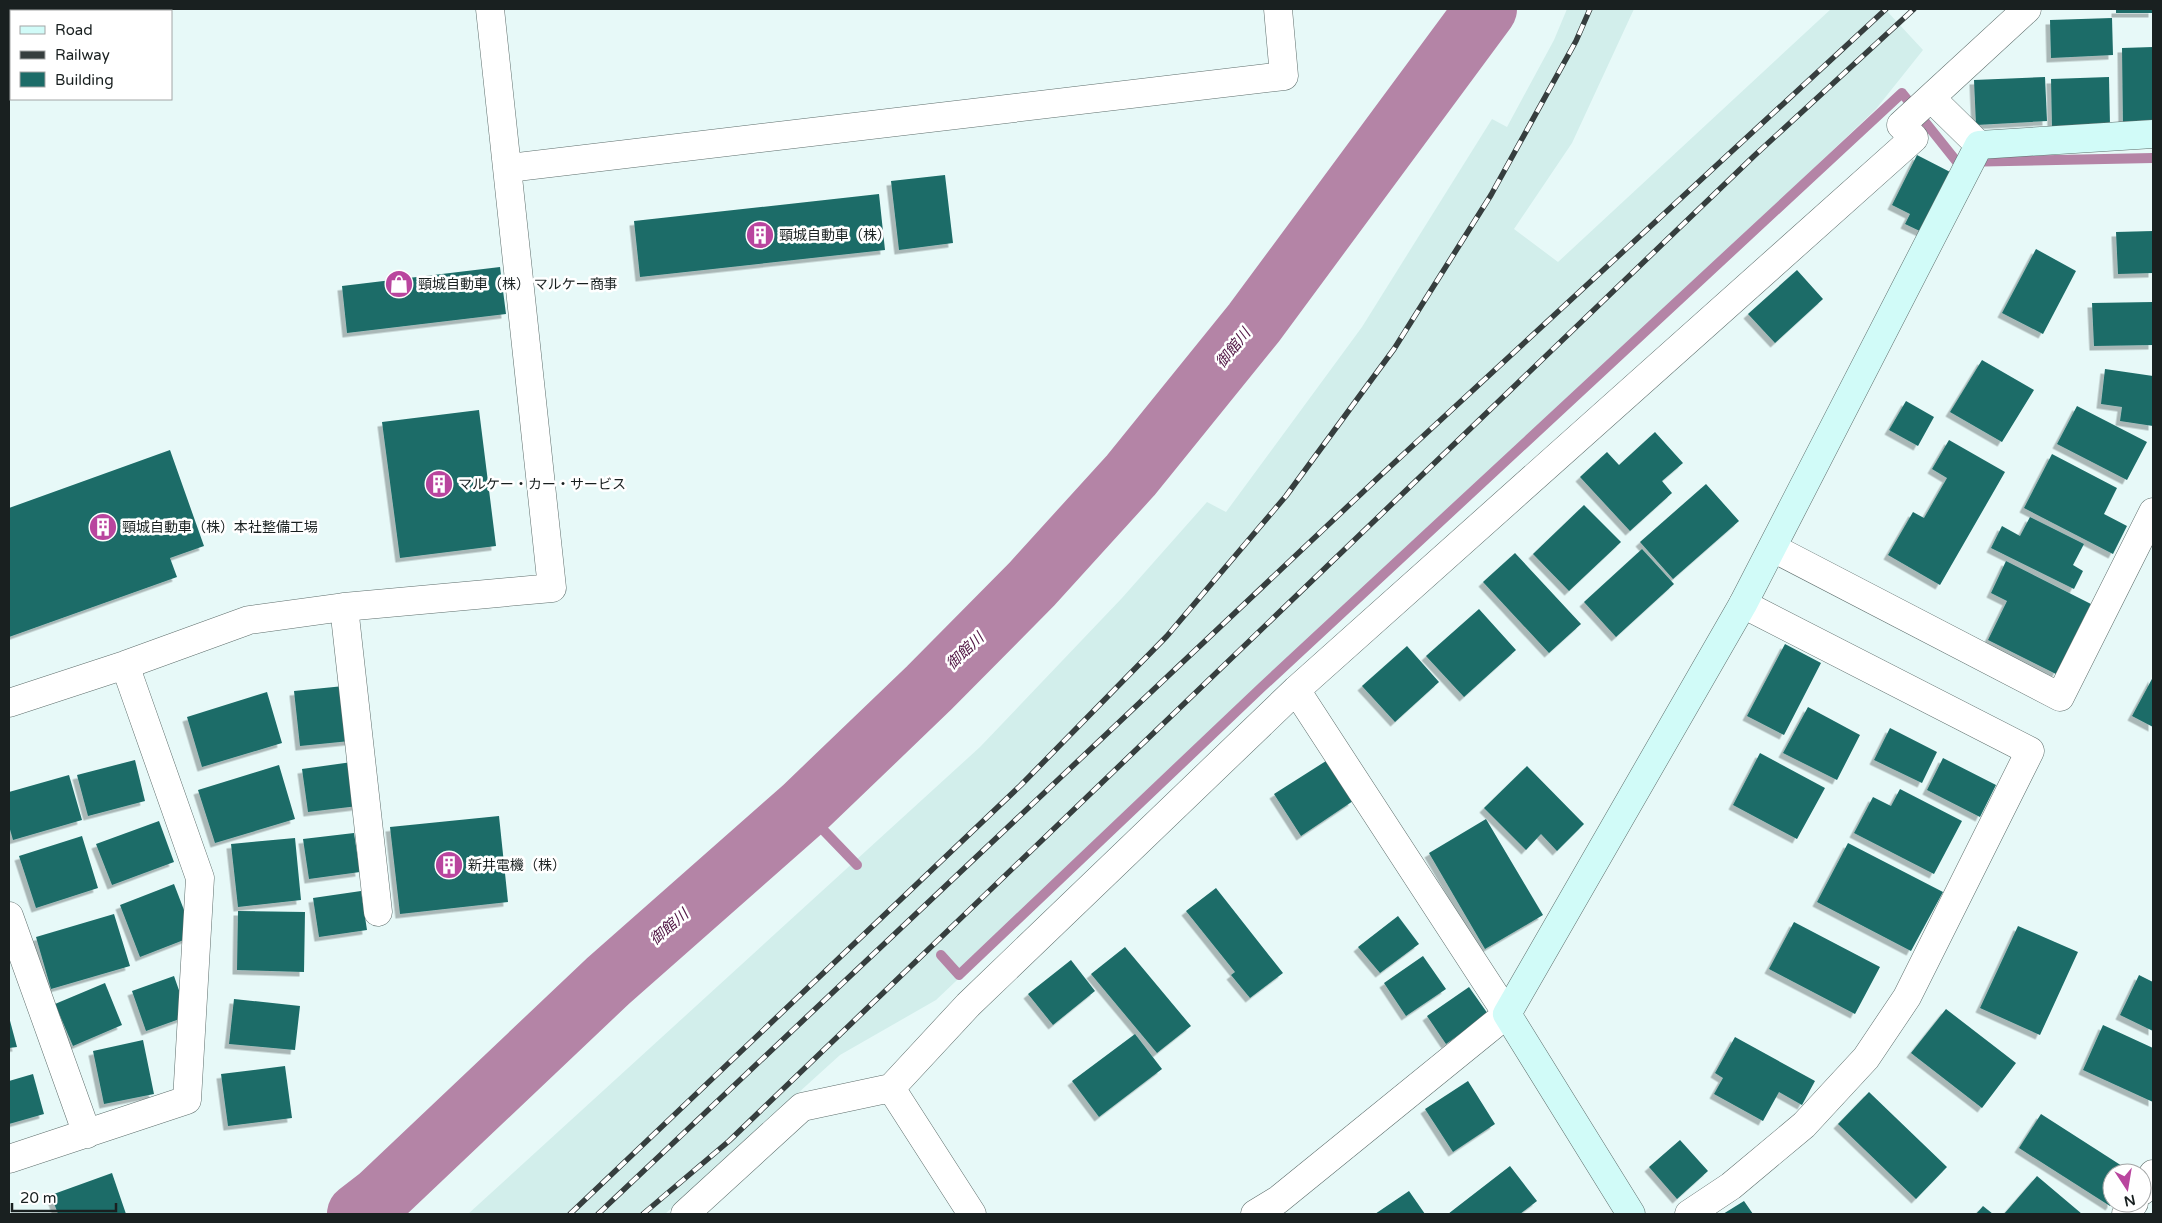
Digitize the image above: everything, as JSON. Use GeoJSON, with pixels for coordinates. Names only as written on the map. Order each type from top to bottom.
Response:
{"type":"FeatureCollection","features":[{"type":"Feature","properties":{"kind":"street"},"geometry":{"type":"LineString","coordinates":[[9,703],[125,665],[250,620],[344,607],[552,588],[490,9]]}},
{"type":"Feature","properties":{"kind":"street"},"geometry":{"type":"LineString","coordinates":[[508,168],[1284,76],[1278,9]]}},
{"type":"Feature","properties":{"kind":"street"},"geometry":{"type":"LineString","coordinates":[[685,1214],[802,1107],[891,1088],[968,1005],[1296,690],[1914,138],[1901,125],[2026,9]]}},
{"type":"Feature","properties":{"kind":"street"},"geometry":{"type":"LineString","coordinates":[[1931,98],[1979,145],[2153,134]]}},
{"type":"Feature","properties":{"kind":"street"},"geometry":{"type":"LineString","coordinates":[[1255,1214],[1278,1200],[1507,1014],[1743,604],[1979,145]]}},
{"type":"Feature","properties":{"kind":"street"},"geometry":{"type":"LineString","coordinates":[[1773,548],[2060,697],[2153,512]]}},
{"type":"Feature","properties":{"kind":"street"},"geometry":{"type":"LineString","coordinates":[[1689,1214],[1732,1186],[1804,1125],[1866,1058],[1907,997],[2030,751],[1743,604]]}},
{"type":"Feature","properties":{"kind":"street"},"geometry":{"type":"LineString","coordinates":[[344,607],[378,912]]}},
{"type":"Feature","properties":{"kind":"street"},"geometry":{"type":"LineString","coordinates":[[9,1159],[187,1100],[200,878],[125,665]]}},
{"type":"Feature","properties":{"kind":"street"},"geometry":{"type":"LineString","coordinates":[[1296,690],[1507,1014],[1631,1214]]}},
{"type":"Feature","properties":{"kind":"street"},"geometry":{"type":"LineString","coordinates":[[9,916],[87,1134]]}},
{"type":"Feature","properties":{"kind":"street"},"geometry":{"type":"LineString","coordinates":[[891,1088],[972,1214]]}},
{"type":"Feature","properties":{"kind":"shaded area"},"geometry":{"type":"Polygon","coordinates":[[[1567,9],[1634,9],[1572,143],[1514,229],[1558,262],[1831,9],[1885,9],[1923,50],[1876,109],[936,1000],[840,1055],[665,1214],[468,1214],[980,747],[1122,598],[1207,502],[1226,512],[1362,327],[1492,119],[1507,127],[1554,40],[1567,9]]]}},
{"type":"Feature","properties":{"kind":"building"},"geometry":{"type":"Polygon","coordinates":[[[2116,9],[2153,9],[2153,13],[2116,13],[2116,9]]]}},
{"type":"Feature","properties":{"kind":"building"},"geometry":{"type":"Polygon","coordinates":[[[2112,18],[2113,55],[2051,58],[2050,20],[2112,18]]]}},
{"type":"Feature","properties":{"kind":"building"},"geometry":{"type":"Polygon","coordinates":[[[2153,47],[2153,126],[2123,127],[2122,48],[2153,47]]]}},
{"type":"Feature","properties":{"kind":"building"},"geometry":{"type":"Polygon","coordinates":[[[2045,77],[2047,121],[1976,125],[1974,80],[2045,77]]]}},
{"type":"Feature","properties":{"kind":"building"},"geometry":{"type":"Polygon","coordinates":[[[2109,77],[2110,126],[2052,127],[2051,79],[2109,77]]]}},
{"type":"Feature","properties":{"kind":"building"},"geometry":{"type":"Polygon","coordinates":[[[1917,155],[1954,174],[1924,233],[1905,224],[1910,214],[1892,205],[1917,155]]]}},
{"type":"Feature","properties":{"kind":"building"},"geometry":{"type":"Polygon","coordinates":[[[945,175],[953,243],[899,250],[891,181],[945,175]]]}},
{"type":"Feature","properties":{"kind":"building","name":"頸城自動車（株）"},"geometry":{"type":"Polygon","coordinates":[[[879,194],[885,250],[640,277],[634,221],[879,194]]]}},
{"type":"Feature","properties":{"kind":"building"},"geometry":{"type":"Polygon","coordinates":[[[2153,231],[2153,273],[2118,274],[2116,232],[2153,231]]]}},
{"type":"Feature","properties":{"kind":"building"},"geometry":{"type":"Polygon","coordinates":[[[2036,249],[2076,271],[2043,334],[2002,313],[2036,249]]]}},
{"type":"Feature","properties":{"kind":"building"},"geometry":{"type":"Polygon","coordinates":[[[500,267],[506,314],[347,333],[342,286],[500,267]]]}},
{"type":"Feature","properties":{"kind":"building"},"geometry":{"type":"Polygon","coordinates":[[[1797,270],[1823,299],[1775,343],[1748,314],[1797,270]]]}},
{"type":"Feature","properties":{"kind":"building"},"geometry":{"type":"Polygon","coordinates":[[[2153,302],[2153,345],[2094,346],[2092,303],[2153,302]]]}},
{"type":"Feature","properties":{"kind":"building"},"geometry":{"type":"Polygon","coordinates":[[[1982,360],[2034,390],[2002,442],[1950,412],[1982,360]]]}},
{"type":"Feature","properties":{"kind":"building"},"geometry":{"type":"Polygon","coordinates":[[[2105,369],[2153,376],[2153,426],[2120,421],[2122,407],[2101,404],[2105,369]]]}},
{"type":"Feature","properties":{"kind":"building"},"geometry":{"type":"Polygon","coordinates":[[[1906,401],[1934,417],[1918,446],[1889,430],[1906,401]]]}},
{"type":"Feature","properties":{"kind":"building"},"geometry":{"type":"Polygon","coordinates":[[[2077,406],[2147,442],[2127,480],[2057,444],[2077,406]]]}},
{"type":"Feature","properties":{"kind":"building","name":"マルケー・カー・サービス"},"geometry":{"type":"Polygon","coordinates":[[[479,410],[496,546],[400,558],[382,422],[479,410]]]}},
{"type":"Feature","properties":{"kind":"building"},"geometry":{"type":"Polygon","coordinates":[[[1655,432],[1683,463],[1662,481],[1672,493],[1630,531],[1580,477],[1607,452],[1619,465],[1655,432]]]}},
{"type":"Feature","properties":{"kind":"building"},"geometry":{"type":"Polygon","coordinates":[[[1949,440],[2005,472],[1940,585],[1888,555],[1913,512],[1924,518],[1947,478],[1932,469],[1949,440]]]}},
{"type":"Feature","properties":{"kind":"building","name":"頸城自動車（株）本社整備工場"},"geometry":{"type":"Polygon","coordinates":[[[170,450],[204,546],[170,558],[177,577],[9,637],[9,508],[170,450]]]}},
{"type":"Feature","properties":{"kind":"building"},"geometry":{"type":"Polygon","coordinates":[[[2052,454],[2117,488],[2104,514],[2127,526],[2113,554],[2024,508],[2052,454]]]}},
{"type":"Feature","properties":{"kind":"building"},"geometry":{"type":"Polygon","coordinates":[[[1706,484],[1739,521],[1673,579],[1640,542],[1706,484]]]}},
{"type":"Feature","properties":{"kind":"building"},"geometry":{"type":"Polygon","coordinates":[[[1584,505],[1621,542],[1569,591],[1533,554],[1584,505]]]}},
{"type":"Feature","properties":{"kind":"building"},"geometry":{"type":"Polygon","coordinates":[[[2030,517],[2084,544],[2073,565],[2083,571],[2074,589],[1991,548],[2002,526],[2020,536],[2030,517]]]}},
{"type":"Feature","properties":{"kind":"building"},"geometry":{"type":"Polygon","coordinates":[[[1642,549],[1674,584],[1616,637],[1584,602],[1642,549]]]}},
{"type":"Feature","properties":{"kind":"building"},"geometry":{"type":"Polygon","coordinates":[[[1515,553],[1581,624],[1549,653],[1483,582],[1515,553]]]}},
{"type":"Feature","properties":{"kind":"building"},"geometry":{"type":"Polygon","coordinates":[[[2006,561],[2091,604],[2056,674],[1988,640],[2007,601],[1991,593],[2006,561]]]}},
{"type":"Feature","properties":{"kind":"building"},"geometry":{"type":"Polygon","coordinates":[[[1479,609],[1516,650],[1464,697],[1426,656],[1479,609]]]}},
{"type":"Feature","properties":{"kind":"building"},"geometry":{"type":"Polygon","coordinates":[[[1785,644],[1821,663],[1784,735],[1747,716],[1785,644]]]}},
{"type":"Feature","properties":{"kind":"building"},"geometry":{"type":"Polygon","coordinates":[[[1407,646],[1439,682],[1395,722],[1362,686],[1407,646]]]}},
{"type":"Feature","properties":{"kind":"building"},"geometry":{"type":"Polygon","coordinates":[[[2153,677],[2153,727],[2132,716],[2153,677]]]}},
{"type":"Feature","properties":{"kind":"building"},"geometry":{"type":"Polygon","coordinates":[[[344,686],[350,741],[300,746],[294,691],[344,686]]]}},
{"type":"Feature","properties":{"kind":"building"},"geometry":{"type":"Polygon","coordinates":[[[267,692],[282,743],[202,767],[187,717],[267,692]]]}},
{"type":"Feature","properties":{"kind":"building"},"geometry":{"type":"Polygon","coordinates":[[[1808,707],[1860,735],[1837,780],[1783,753],[1808,707]]]}},
{"type":"Feature","properties":{"kind":"building"},"geometry":{"type":"Polygon","coordinates":[[[1890,728],[1937,752],[1922,783],[1874,760],[1890,728]]]}},
{"type":"Feature","properties":{"kind":"building"},"geometry":{"type":"Polygon","coordinates":[[[1760,753],[1825,788],[1797,839],[1733,805],[1760,753]]]}},
{"type":"Feature","properties":{"kind":"building"},"geometry":{"type":"Polygon","coordinates":[[[1943,758],[1996,785],[1980,817],[1927,790],[1943,758]]]}},
{"type":"Feature","properties":{"kind":"building"},"geometry":{"type":"Polygon","coordinates":[[[135,760],[145,801],[88,816],[77,775],[135,760]]]}},
{"type":"Feature","properties":{"kind":"building"},"geometry":{"type":"Polygon","coordinates":[[[1326,761],[1353,801],[1301,836],[1274,794],[1326,761]]]}},
{"type":"Feature","properties":{"kind":"building"},"geometry":{"type":"Polygon","coordinates":[[[352,762],[358,806],[308,812],[302,769],[352,762]]]}},
{"type":"Feature","properties":{"kind":"building"},"geometry":{"type":"Polygon","coordinates":[[[279,765],[295,819],[215,843],[198,790],[279,765]]]}},
{"type":"Feature","properties":{"kind":"building"},"geometry":{"type":"Polygon","coordinates":[[[1527,766],[1584,824],[1557,851],[1541,834],[1526,850],[1484,808],[1527,766]]]}},
{"type":"Feature","properties":{"kind":"building"},"geometry":{"type":"Polygon","coordinates":[[[69,775],[82,820],[13,840],[9,826],[9,792],[69,775]]]}},
{"type":"Feature","properties":{"kind":"building"},"geometry":{"type":"Polygon","coordinates":[[[1900,789],[1962,821],[1934,874],[1854,833],[1873,797],[1891,806],[1900,789]]]}},
{"type":"Feature","properties":{"kind":"building","name":"新井電機（株）"},"geometry":{"type":"Polygon","coordinates":[[[499,816],[508,902],[400,914],[390,827],[499,816]]]}},
{"type":"Feature","properties":{"kind":"building"},"geometry":{"type":"Polygon","coordinates":[[[1486,819],[1543,915],[1485,949],[1429,853],[1486,819]]]}},
{"type":"Feature","properties":{"kind":"building"},"geometry":{"type":"Polygon","coordinates":[[[159,821],[174,862],[112,885],[96,844],[159,821]]]}},
{"type":"Feature","properties":{"kind":"building"},"geometry":{"type":"Polygon","coordinates":[[[354,833],[360,872],[309,879],[303,839],[354,833]]]}},
{"type":"Feature","properties":{"kind":"building"},"geometry":{"type":"Polygon","coordinates":[[[82,836],[98,888],[36,908],[19,856],[82,836]]]}},
{"type":"Feature","properties":{"kind":"building"},"geometry":{"type":"Polygon","coordinates":[[[295,838],[301,900],[238,907],[231,844],[295,838]]]}},
{"type":"Feature","properties":{"kind":"building"},"geometry":{"type":"Polygon","coordinates":[[[1848,843],[1943,892],[1911,951],[1817,902],[1848,843]]]}},
{"type":"Feature","properties":{"kind":"building"},"geometry":{"type":"Polygon","coordinates":[[[174,884],[194,936],[140,957],[120,905],[174,884]]]}},
{"type":"Feature","properties":{"kind":"building"},"geometry":{"type":"Polygon","coordinates":[[[1216,888],[1283,973],[1250,998],[1231,975],[1235,972],[1186,911],[1216,888]]]}},
{"type":"Feature","properties":{"kind":"building"},"geometry":{"type":"Polygon","coordinates":[[[361,891],[367,930],[319,937],[313,898],[361,891]]]}},
{"type":"Feature","properties":{"kind":"building"},"geometry":{"type":"Polygon","coordinates":[[[238,911],[305,912],[304,972],[237,970],[238,911]]]}},
{"type":"Feature","properties":{"kind":"building"},"geometry":{"type":"Polygon","coordinates":[[[114,914],[130,966],[51,989],[36,937],[114,914]]]}},
{"type":"Feature","properties":{"kind":"building"},"geometry":{"type":"Polygon","coordinates":[[[1398,916],[1419,944],[1380,973],[1358,947],[1398,916]]]}},
{"type":"Feature","properties":{"kind":"building"},"geometry":{"type":"Polygon","coordinates":[[[1794,922],[1880,967],[1855,1014],[1769,969],[1794,922]]]}},
{"type":"Feature","properties":{"kind":"building"},"geometry":{"type":"Polygon","coordinates":[[[2018,926],[2078,952],[2040,1035],[1980,1008],[2018,926]]]}},
{"type":"Feature","properties":{"kind":"building"},"geometry":{"type":"Polygon","coordinates":[[[1125,947],[1191,1026],[1157,1053],[1091,974],[1125,947]]]}},
{"type":"Feature","properties":{"kind":"building"},"geometry":{"type":"Polygon","coordinates":[[[1423,956],[1446,989],[1406,1016],[1384,983],[1423,956]]]}},
{"type":"Feature","properties":{"kind":"building"},"geometry":{"type":"Polygon","coordinates":[[[1071,960],[1095,991],[1053,1025],[1028,994],[1071,960]]]}},
{"type":"Feature","properties":{"kind":"building"},"geometry":{"type":"Polygon","coordinates":[[[2139,975],[2153,982],[2153,1031],[2120,1015],[2139,975]]]}},
{"type":"Feature","properties":{"kind":"building"},"geometry":{"type":"Polygon","coordinates":[[[174,976],[188,1016],[146,1031],[132,991],[174,976]]]}},
{"type":"Feature","properties":{"kind":"building"},"geometry":{"type":"Polygon","coordinates":[[[105,983],[122,1025],[73,1046],[55,1004],[105,983]]]}},
{"type":"Feature","properties":{"kind":"building"},"geometry":{"type":"Polygon","coordinates":[[[1469,987],[1488,1014],[1446,1044],[1427,1016],[1469,987]]]}},
{"type":"Feature","properties":{"kind":"building"},"geometry":{"type":"Polygon","coordinates":[[[234,999],[300,1006],[295,1050],[229,1044],[234,999]]]}},
{"type":"Feature","properties":{"kind":"building"},"geometry":{"type":"Polygon","coordinates":[[[1946,1009],[2016,1063],[1982,1108],[1911,1053],[1946,1009]]]}},
{"type":"Feature","properties":{"kind":"building"},"geometry":{"type":"Polygon","coordinates":[[[9,1017],[17,1047],[9,1048],[9,1017]]]}},
{"type":"Feature","properties":{"kind":"building"},"geometry":{"type":"Polygon","coordinates":[[[2103,1025],[2153,1048],[2153,1102],[2083,1070],[2103,1025]]]}},
{"type":"Feature","properties":{"kind":"building"},"geometry":{"type":"Polygon","coordinates":[[[1135,1034],[1162,1069],[1099,1117],[1072,1081],[1135,1034]]]}},
{"type":"Feature","properties":{"kind":"building"},"geometry":{"type":"Polygon","coordinates":[[[1735,1037],[1815,1081],[1802,1105],[1779,1092],[1763,1121],[1714,1094],[1723,1078],[1715,1073],[1735,1037]]]}},
{"type":"Feature","properties":{"kind":"building"},"geometry":{"type":"Polygon","coordinates":[[[143,1040],[154,1094],[104,1104],[93,1051],[143,1040]]]}},
{"type":"Feature","properties":{"kind":"building"},"geometry":{"type":"Polygon","coordinates":[[[285,1066],[292,1118],[228,1126],[221,1074],[285,1066]]]}},
{"type":"Feature","properties":{"kind":"building"},"geometry":{"type":"Polygon","coordinates":[[[33,1074],[44,1114],[9,1124],[9,1081],[33,1074]]]}},
{"type":"Feature","properties":{"kind":"building"},"geometry":{"type":"Polygon","coordinates":[[[1468,1081],[1495,1124],[1453,1152],[1425,1109],[1468,1081]]]}},
{"type":"Feature","properties":{"kind":"building"},"geometry":{"type":"Polygon","coordinates":[[[1869,1092],[1947,1167],[1916,1199],[1838,1124],[1869,1092]]]}},
{"type":"Feature","properties":{"kind":"building"},"geometry":{"type":"Polygon","coordinates":[[[2041,1114],[2117,1163],[2102,1163],[2102,1201],[2019,1148],[2041,1114]]]}},
{"type":"Feature","properties":{"kind":"building"},"geometry":{"type":"Polygon","coordinates":[[[1680,1140],[1708,1171],[1677,1199],[1649,1167],[1680,1140]]]}},
{"type":"Feature","properties":{"kind":"building"},"geometry":{"type":"Polygon","coordinates":[[[1510,1166],[1537,1201],[1520,1214],[1448,1214],[1510,1166]]]}},
{"type":"Feature","properties":{"kind":"building"},"geometry":{"type":"Polygon","coordinates":[[[112,1173],[126,1214],[58,1214],[51,1195],[112,1173]]]}},
{"type":"Feature","properties":{"kind":"building"},"geometry":{"type":"Polygon","coordinates":[[[2037,1176],[2082,1214],[2004,1214],[2037,1176]]]}},
{"type":"Feature","properties":{"kind":"building"},"geometry":{"type":"Polygon","coordinates":[[[1409,1191],[1425,1214],[1375,1214],[1409,1191]]]}},
{"type":"Feature","properties":{"kind":"building"},"geometry":{"type":"Polygon","coordinates":[[[1744,1201],[1753,1214],[1723,1214],[1744,1201]]]}},
{"type":"Feature","properties":{"kind":"building"},"geometry":{"type":"Polygon","coordinates":[[[1983,1206],[1993,1214],[1976,1214],[1983,1206]]]}},
{"type":"Feature","properties":{"kind":"waterway","name":"御館川"},"geometry":{"type":"LineString","coordinates":[[358,1214],[380,1197],[608,981],[803,809],[929,688],[1032,584],[1131,475],[1254,323],[1486,9]]}},
{"type":"Feature","properties":{"kind":"waterway"},"geometry":{"type":"LineString","coordinates":[[941,955],[959,975],[1262,687],[1902,93],[1957,162],[2153,158]]}},
{"type":"Feature","properties":{"kind":"waterway"},"geometry":{"type":"LineString","coordinates":[[803,809],[857,865]]}},
{"type":"Feature","properties":{"kind":"railway"},"geometry":{"type":"LineString","coordinates":[[570,1214],[1021,785],[1167,636],[1286,496],[1394,349],[1491,195],[1576,41],[1590,9]]}},
{"type":"Feature","properties":{"kind":"railway"},"geometry":{"type":"LineString","coordinates":[[598,1214],[1381,475],[1886,9]]}},
{"type":"Feature","properties":{"kind":"railway"},"geometry":{"type":"LineString","coordinates":[[643,1214],[729,1141],[1754,156],[1914,9]]}},
{"type":"Feature","properties":{"kind":"place","name":"頸城自動車（株）"},"geometry":{"type":"Point","coordinates":[760,235]}},
{"type":"Feature","properties":{"kind":"place","name":"頸城自動車（株） マルケー商事"},"geometry":{"type":"Point","coordinates":[399,284]}},
{"type":"Feature","properties":{"kind":"place","name":"マルケー・カー・サービス"},"geometry":{"type":"Point","coordinates":[439,484]}},
{"type":"Feature","properties":{"kind":"place","name":"頸城自動車（株）本社整備工場"},"geometry":{"type":"Point","coordinates":[103,527]}},
{"type":"Feature","properties":{"kind":"place","name":"新井電機（株）"},"geometry":{"type":"Point","coordinates":[449,865]}}]}
